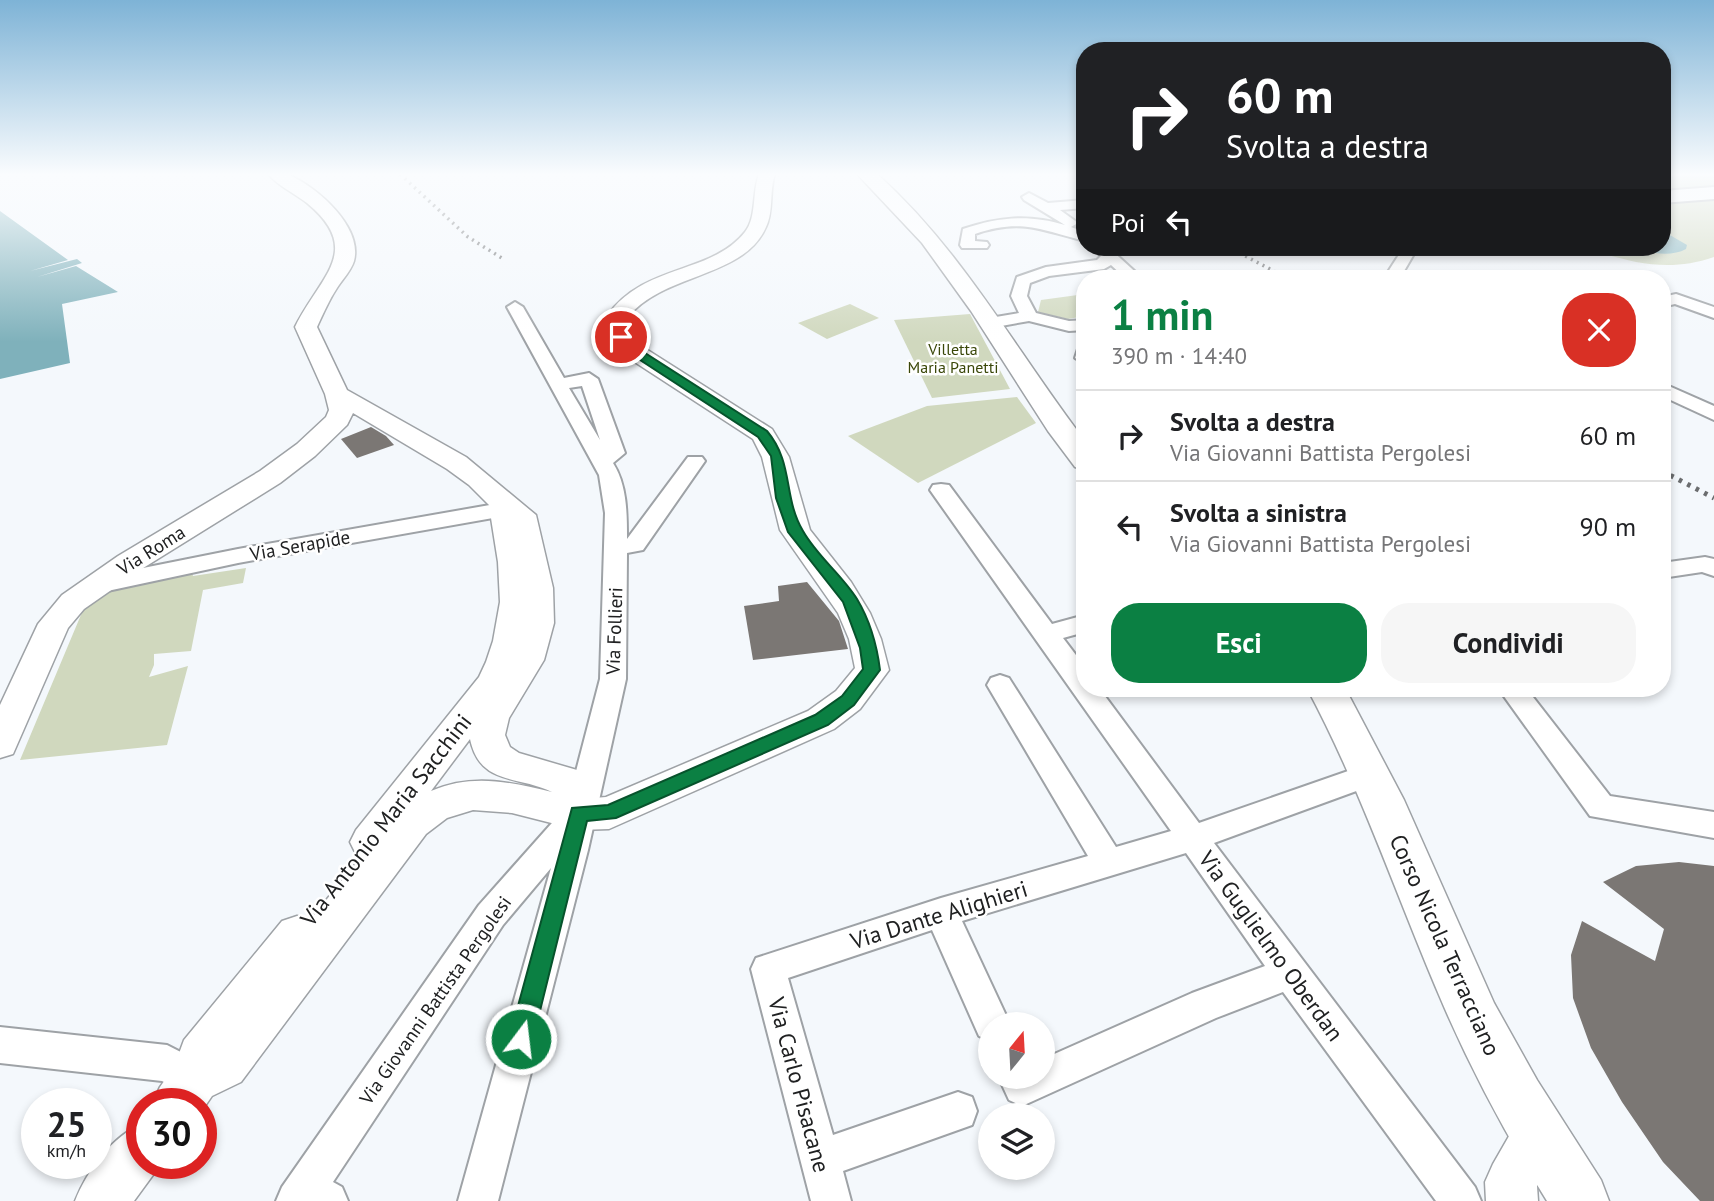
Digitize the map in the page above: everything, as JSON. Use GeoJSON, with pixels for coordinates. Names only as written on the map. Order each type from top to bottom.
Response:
{"type":"FeatureCollection","features":[{"type":"Feature","properties":{"kind":"main road"},"geometry":{"type":"LineString","coordinates":[[923,230],[948,258],[1059,428],[1076,450]]}},
{"type":"Feature","properties":{"kind":"main road","name":"Corso Nicola Terracciano"},"geometry":{"type":"LineString","coordinates":[[1331,697],[1371,774],[1463,993],[1503,1075],[1580,1201]]}},
{"type":"Feature","properties":{"kind":"street"},"geometry":{"type":"LineString","coordinates":[[340,230],[344,239],[344,262],[317,303],[306,327],[337,394],[471,474],[492,490],[507,509],[522,514],[539,588],[539,621],[528,660],[488,726],[490,746],[498,759],[506,765],[565,801]]}},
{"type":"Feature","properties":{"kind":"street"},"geometry":{"type":"LineString","coordinates":[[192,1088],[224,1065],[412,823],[426,811],[445,801],[483,793],[565,801],[609,813],[821,720],[848,700],[872,670],[868,648],[850,601],[796,532],[783,498],[777,456],[769,441],[763,434],[638,354],[624,342],[620,331],[618,316],[639,293],[714,261],[747,242],[754,230]]}},
{"type":"Feature","properties":{"kind":"street"},"geometry":{"type":"LineString","coordinates":[[973,230],[968,232],[967,245],[982,245]]}},
{"type":"Feature","properties":{"kind":"street"},"geometry":{"type":"LineString","coordinates":[[1024,318],[1019,296],[1023,280],[1046,272],[1104,264],[1103,256]]}},
{"type":"Feature","properties":{"kind":"street"},"geometry":{"type":"LineString","coordinates":[[1106,256],[1124,270]]}},
{"type":"Feature","properties":{"kind":"street"},"geometry":{"type":"LineString","coordinates":[[1671,300],[1676,299],[1714,313]]}},
{"type":"Feature","properties":{"kind":"street","name":"Via Follieri"},"geometry":{"type":"LineString","coordinates":[[478,1201],[572,850],[565,801],[613,679],[617,547],[616,513],[610,475],[515,307]]}},
{"type":"Feature","properties":{"kind":"street"},"geometry":{"type":"LineString","coordinates":[[990,323],[1024,318],[1076,325]]}},
{"type":"Feature","properties":{"kind":"street"},"geometry":{"type":"LineString","coordinates":[[558,385],[589,379],[615,453],[601,461]]}},
{"type":"Feature","properties":{"kind":"street"},"geometry":{"type":"LineString","coordinates":[[1671,392],[1714,414]]}},
{"type":"Feature","properties":{"kind":"street","name":"Via Roma"},"geometry":{"type":"LineString","coordinates":[[0,744],[54,624],[73,602],[306,450],[338,420],[341,410],[337,394]]}},
{"type":"Feature","properties":{"kind":"street"},"geometry":{"type":"LineString","coordinates":[[579,420],[601,414]]}},
{"type":"Feature","properties":{"kind":"street"},"geometry":{"type":"LineString","coordinates":[[617,547],[635,545],[695,461]]}},
{"type":"Feature","properties":{"kind":"street","name":"Via Guglielmo Oberdan"},"geometry":{"type":"LineString","coordinates":[[940,490],[1076,675]]}},
{"type":"Feature","properties":{"kind":"street","name":"Via Serapide"},"geometry":{"type":"LineString","coordinates":[[94,586],[149,573],[507,509]]}},
{"type":"Feature","properties":{"kind":"street","name":"Via Antonio Maria Sacchini"},"geometry":{"type":"LineString","coordinates":[[188,1088],[201,1057],[498,674],[516,619],[516,585],[505,518],[507,509]]}},
{"type":"Feature","properties":{"kind":"street"},"geometry":{"type":"LineString","coordinates":[[1671,570],[1705,564],[1714,569]]}},
{"type":"Feature","properties":{"kind":"street"},"geometry":{"type":"LineString","coordinates":[[1047,634],[1076,626]]}},
{"type":"Feature","properties":{"kind":"street"},"geometry":{"type":"LineString","coordinates":[[1000,685],[1109,863]]}},
{"type":"Feature","properties":{"kind":"street","name":"Via Guglielmo Oberdan"},"geometry":{"type":"LineString","coordinates":[[1091,697],[1290,973],[1461,1201]]}},
{"type":"Feature","properties":{"kind":"street"},"geometry":{"type":"LineString","coordinates":[[1518,697],[1601,807],[1714,825]]}},
{"type":"Feature","properties":{"kind":"street","name":"Via Dante Alighieri"},"geometry":{"type":"LineString","coordinates":[[768,969],[940,913],[1192,838],[1371,774]]}},
{"type":"Feature","properties":{"kind":"street","name":"Via Giovanni Battista Pergolesi"},"geometry":{"type":"LineString","coordinates":[[310,1197],[565,801]]}},
{"type":"Feature","properties":{"kind":"street"},"geometry":{"type":"LineString","coordinates":[[940,913],[986,1012]]}},
{"type":"Feature","properties":{"kind":"street","name":"Via Carlo Pisacane"},"geometry":{"type":"LineString","coordinates":[[768,969],[831,1201]]}},
{"type":"Feature","properties":{"kind":"street"},"geometry":{"type":"LineString","coordinates":[[1055,1072],[1205,1005],[1290,973]]}},
{"type":"Feature","properties":{"kind":"street"},"geometry":{"type":"LineString","coordinates":[[0,1045],[167,1063],[183,1088]]}},
{"type":"Feature","properties":{"kind":"street"},"geometry":{"type":"LineString","coordinates":[[818,1160],[958,1111]]}},
{"type":"Feature","properties":{"kind":"street"},"geometry":{"type":"LineString","coordinates":[[1512,1201],[1511,1182],[1538,1135]]}},
{"type":"Feature","properties":{"kind":"street"},"geometry":{"type":"LineString","coordinates":[[101,1201],[126,1169]]}},
{"type":"Feature","properties":{"kind":"green space"},"geometry":{"type":"Polygon","coordinates":[[[1671,230],[1714,230],[1714,257],[1679,265],[1631,261],[1613,256],[1671,256],[1671,230]]]}},
{"type":"Feature","properties":{"kind":"green space"},"geometry":{"type":"Polygon","coordinates":[[[1076,295],[1076,318],[1068,319],[1038,312],[1041,300],[1076,295]]]}},
{"type":"Feature","properties":{"kind":"green space"},"geometry":{"type":"Polygon","coordinates":[[[850,304],[879,318],[827,339],[798,323],[850,304]]]}},
{"type":"Feature","properties":{"kind":"green space","name":"Villetta Maria Panetti"},"geometry":{"type":"Polygon","coordinates":[[[970,314],[1010,389],[932,398],[894,320],[970,314]]]}},
{"type":"Feature","properties":{"kind":"green space"},"geometry":{"type":"Polygon","coordinates":[[[1017,397],[1036,423],[918,483],[848,436],[927,406],[1017,397]]]}},
{"type":"Feature","properties":{"kind":"green space"},"geometry":{"type":"Polygon","coordinates":[[[246,568],[243,583],[203,590],[191,651],[154,654],[154,665],[149,677],[188,666],[167,745],[20,760],[83,610],[109,592],[146,578],[191,569],[193,576],[246,568]]]}},
{"type":"Feature","properties":{"kind":"water"},"geometry":{"type":"Polygon","coordinates":[[[0,230],[26,230],[68,260],[30,271],[77,259],[82,263],[37,277],[76,266],[118,292],[62,304],[70,363],[0,379],[0,230]]]}},
{"type":"Feature","properties":{"kind":"water"},"geometry":{"type":"Polygon","coordinates":[[[1671,236],[1687,245],[1686,249],[1673,253],[1671,236]]]}},
{"type":"Feature","properties":{"kind":"building"},"geometry":{"type":"Polygon","coordinates":[[[371,427],[386,436],[394,445],[357,458],[341,439],[371,427]]]}},
{"type":"Feature","properties":{"kind":"building"},"geometry":{"type":"Polygon","coordinates":[[[807,582],[839,621],[848,649],[753,660],[744,606],[779,601],[778,586],[807,582]]]}},
{"type":"Feature","properties":{"kind":"building"},"geometry":{"type":"Polygon","coordinates":[[[1679,862],[1714,866],[1714,1201],[1700,1201],[1663,1162],[1622,1102],[1591,1048],[1573,998],[1571,955],[1582,921],[1655,961],[1664,929],[1603,882],[1636,866],[1679,862]]]}},
{"type":"Feature","properties":{"kind":"railway"},"geometry":{"type":"LineString","coordinates":[[460,230],[505,260]]}},
{"type":"Feature","properties":{"kind":"railway"},"geometry":{"type":"LineString","coordinates":[[1245,256],[1272,270]]}},
{"type":"Feature","properties":{"kind":"railway"},"geometry":{"type":"LineString","coordinates":[[1671,476],[1714,498]]}},
{"type":"Feature","properties":{"kind":"route"},"geometry":{"type":"LineString","coordinates":[[521,1039],[572,850],[579,814],[609,813],[767,746],[821,720],[848,700],[872,670],[868,648],[850,601],[796,532],[783,498],[777,456],[769,441],[763,434],[638,354],[621,337]]}}]}
